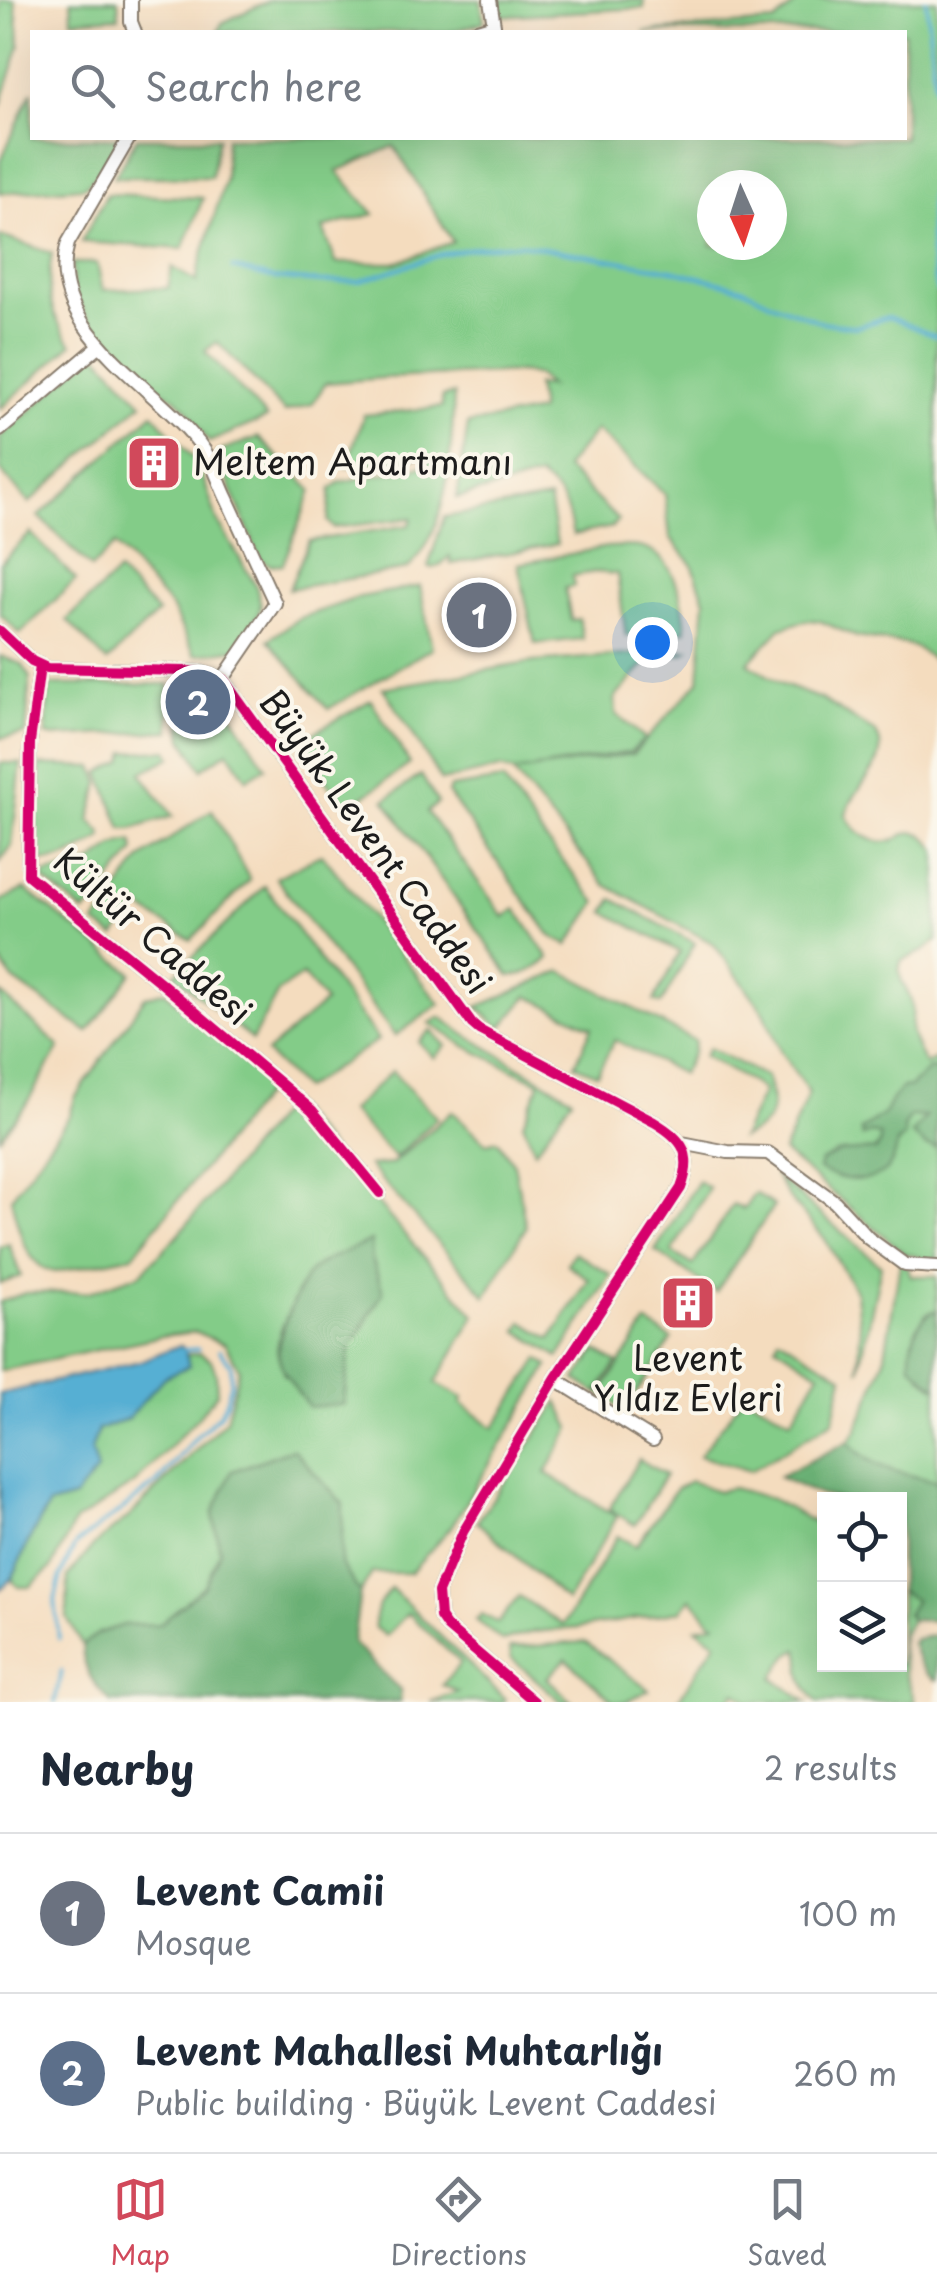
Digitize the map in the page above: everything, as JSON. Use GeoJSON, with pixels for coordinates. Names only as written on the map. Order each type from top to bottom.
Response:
{"type":"FeatureCollection","features":[{"type":"Feature","properties":{"kind":"street"},"geometry":{"type":"LineString","coordinates":[[131,0],[134,30]]}},
{"type":"Feature","properties":{"kind":"street"},"geometry":{"type":"LineString","coordinates":[[479,30],[494,26],[490,0]]}},
{"type":"Feature","properties":{"kind":"street"},"geometry":{"type":"LineString","coordinates":[[127,140],[68,242],[64,270],[70,297],[99,346],[156,398],[204,451],[276,603],[224,679]]}},
{"type":"Feature","properties":{"kind":"street"},"geometry":{"type":"LineString","coordinates":[[0,430],[99,346]]}},
{"type":"Feature","properties":{"kind":"street"},"geometry":{"type":"LineString","coordinates":[[0,631],[40,666]]}},
{"type":"Feature","properties":{"kind":"street","name":"Büyük Levent Caddesi"},"geometry":{"type":"LineString","coordinates":[[40,666],[185,671],[224,679],[472,1024],[654,1122],[682,1143]]}},
{"type":"Feature","properties":{"kind":"street","name":"Kültür Caddesi"},"geometry":{"type":"LineString","coordinates":[[40,666],[30,742],[28,876],[312,1110],[380,1193]]}},
{"type":"Feature","properties":{"kind":"street"},"geometry":{"type":"LineString","coordinates":[[535,1702],[447,1627],[440,1617],[438,1592],[462,1532],[555,1379],[681,1188],[687,1166],[682,1143],[728,1152],[768,1153],[835,1202],[868,1238],[906,1265],[937,1267]]}},
{"type":"Feature","properties":{"kind":"street"},"geometry":{"type":"LineString","coordinates":[[555,1379],[653,1440]]}},
{"type":"Feature","properties":{"kind":"green space"},"geometry":{"type":"Polygon","coordinates":[[[0,0],[15,0],[20,45],[0,107],[0,0]]]}},
{"type":"Feature","properties":{"kind":"green space"},"geometry":{"type":"Polygon","coordinates":[[[71,0],[118,0],[119,17],[72,20],[71,0]]]}},
{"type":"Feature","properties":{"kind":"green space"},"geometry":{"type":"Polygon","coordinates":[[[270,0],[481,0],[484,22],[457,30],[219,30],[222,23],[270,0]]]}},
{"type":"Feature","properties":{"kind":"green space"},"geometry":{"type":"Polygon","coordinates":[[[498,0],[644,0],[644,8],[500,16],[498,0]]]}},
{"type":"Feature","properties":{"kind":"green space"},"geometry":{"type":"Polygon","coordinates":[[[800,0],[937,0],[937,663],[905,644],[857,637],[820,621],[807,620],[781,628],[748,663],[783,685],[821,699],[876,733],[880,755],[846,815],[854,827],[864,836],[884,842],[920,834],[937,851],[937,941],[901,961],[900,972],[912,1004],[914,1041],[925,1064],[937,1059],[937,1070],[929,1069],[884,1114],[861,1130],[880,1135],[875,1150],[834,1154],[890,1164],[907,1121],[923,1115],[933,1148],[937,1148],[937,1262],[903,1253],[911,1276],[937,1276],[937,1310],[926,1314],[915,1332],[921,1376],[937,1388],[937,1481],[877,1464],[849,1441],[884,1361],[902,1251],[783,1152],[809,1093],[781,1052],[764,1012],[714,944],[606,885],[513,772],[501,768],[441,781],[383,688],[533,662],[688,650],[649,660],[615,698],[616,714],[645,738],[631,752],[515,772],[633,754],[699,681],[705,600],[692,564],[670,537],[665,494],[596,430],[565,468],[618,520],[612,527],[573,535],[563,502],[539,477],[457,498],[468,424],[540,411],[536,385],[549,386],[538,376],[521,372],[326,383],[312,404],[285,412],[217,342],[205,351],[267,418],[209,442],[188,410],[101,342],[73,292],[72,263],[97,263],[103,290],[168,288],[172,267],[197,282],[225,180],[226,140],[907,140],[907,30],[669,30],[775,22],[800,0]],[[394,146],[337,171],[374,214],[323,228],[336,263],[395,263],[453,242],[394,146]]]}},
{"type":"Feature","properties":{"kind":"green space"},"geometry":{"type":"Polygon","coordinates":[[[30,95],[30,140],[121,140],[99,173],[84,187],[0,193],[0,162],[30,95]]]}},
{"type":"Feature","properties":{"kind":"green space"},"geometry":{"type":"Polygon","coordinates":[[[136,140],[218,140],[211,177],[114,177],[136,140]]]}},
{"type":"Feature","properties":{"kind":"green space"},"geometry":{"type":"Polygon","coordinates":[[[107,194],[203,198],[183,249],[81,242],[107,194]]]}},
{"type":"Feature","properties":{"kind":"green space"},"geometry":{"type":"Polygon","coordinates":[[[0,236],[52,253],[51,301],[72,344],[0,409],[0,236]]]}},
{"type":"Feature","properties":{"kind":"green space"},"geometry":{"type":"Polygon","coordinates":[[[96,352],[142,403],[29,503],[0,470],[0,437],[96,352]]]}},
{"type":"Feature","properties":{"kind":"green space"},"geometry":{"type":"Polygon","coordinates":[[[454,394],[446,488],[432,534],[421,554],[407,569],[289,589],[309,541],[410,525],[412,518],[333,528],[328,521],[331,489],[340,482],[428,465],[426,456],[346,467],[364,415],[442,407],[442,397],[454,394]]]}},
{"type":"Feature","properties":{"kind":"green space"},"geometry":{"type":"Polygon","coordinates":[[[153,413],[199,465],[217,520],[256,586],[259,613],[237,649],[195,655],[171,607],[115,545],[91,568],[39,516],[153,413]]]}},
{"type":"Feature","properties":{"kind":"green space"},"geometry":{"type":"Polygon","coordinates":[[[258,437],[312,490],[283,564],[270,565],[260,559],[216,453],[258,437]]]}},
{"type":"Feature","properties":{"kind":"green space"},"geometry":{"type":"Polygon","coordinates":[[[549,499],[557,544],[451,564],[450,556],[438,566],[428,567],[444,517],[549,499]]]}},
{"type":"Feature","properties":{"kind":"green space"},"geometry":{"type":"Polygon","coordinates":[[[31,533],[76,580],[20,634],[0,614],[0,563],[31,533]]]}},
{"type":"Feature","properties":{"kind":"green space"},"geometry":{"type":"Polygon","coordinates":[[[607,547],[639,547],[661,558],[680,593],[686,631],[626,636],[617,574],[595,572],[572,576],[574,586],[565,588],[571,620],[579,619],[583,639],[535,644],[518,564],[607,547]]]}},
{"type":"Feature","properties":{"kind":"green space"},"geometry":{"type":"Polygon","coordinates":[[[118,572],[158,613],[107,662],[67,620],[118,572]]]}},
{"type":"Feature","properties":{"kind":"green space"},"geometry":{"type":"Polygon","coordinates":[[[420,586],[432,648],[328,709],[268,640],[299,618],[360,597],[420,586]]]}},
{"type":"Feature","properties":{"kind":"green space"},"geometry":{"type":"Polygon","coordinates":[[[0,656],[22,664],[30,676],[26,734],[0,738],[0,656]]]}},
{"type":"Feature","properties":{"kind":"green space"},"geometry":{"type":"Polygon","coordinates":[[[169,684],[170,731],[46,735],[48,685],[169,684]]]}},
{"type":"Feature","properties":{"kind":"green space"},"geometry":{"type":"Polygon","coordinates":[[[371,700],[410,764],[347,808],[302,749],[303,739],[371,700]]]}},
{"type":"Feature","properties":{"kind":"green space"},"geometry":{"type":"Polygon","coordinates":[[[227,706],[266,767],[247,779],[228,751],[202,769],[183,739],[181,720],[209,717],[227,706]]]}},
{"type":"Feature","properties":{"kind":"green space"},"geometry":{"type":"Polygon","coordinates":[[[168,750],[172,757],[141,773],[173,816],[122,829],[100,773],[123,761],[126,752],[168,750]]]}},
{"type":"Feature","properties":{"kind":"green space"},"geometry":{"type":"Polygon","coordinates":[[[0,763],[21,763],[12,845],[0,862],[0,763]]]}},
{"type":"Feature","properties":{"kind":"green space"},"geometry":{"type":"Polygon","coordinates":[[[39,765],[94,767],[100,783],[90,820],[103,838],[62,859],[36,860],[39,765]]]}},
{"type":"Feature","properties":{"kind":"green space"},"geometry":{"type":"Polygon","coordinates":[[[421,775],[438,803],[427,812],[504,917],[516,909],[549,958],[536,968],[510,976],[385,800],[421,775]]]}},
{"type":"Feature","properties":{"kind":"green space"},"geometry":{"type":"Polygon","coordinates":[[[503,780],[597,902],[568,945],[551,936],[448,793],[450,788],[503,780]]]}},
{"type":"Feature","properties":{"kind":"green space"},"geometry":{"type":"Polygon","coordinates":[[[212,810],[250,880],[191,940],[137,906],[115,937],[95,923],[141,859],[212,810]]]}},
{"type":"Feature","properties":{"kind":"green space"},"geometry":{"type":"Polygon","coordinates":[[[125,842],[133,842],[135,851],[85,913],[39,876],[89,864],[125,842]]]}},
{"type":"Feature","properties":{"kind":"green space"},"geometry":{"type":"Polygon","coordinates":[[[322,854],[440,1004],[395,1036],[276,878],[322,854]]]}},
{"type":"Feature","properties":{"kind":"green space"},"geometry":{"type":"Polygon","coordinates":[[[265,886],[378,1040],[303,1089],[266,1053],[325,1002],[303,975],[279,991],[252,1040],[174,975],[265,886]]]}},
{"type":"Feature","properties":{"kind":"green space"},"geometry":{"type":"Polygon","coordinates":[[[25,889],[132,973],[88,1032],[13,980],[0,961],[0,901],[25,889]]]}},
{"type":"Feature","properties":{"kind":"green space"},"geometry":{"type":"Polygon","coordinates":[[[613,899],[695,943],[661,1004],[654,1001],[680,952],[605,912],[613,899]]]}},
{"type":"Feature","properties":{"kind":"green space"},"geometry":{"type":"Polygon","coordinates":[[[562,971],[695,1041],[682,1074],[615,1040],[597,1074],[575,1065],[592,1027],[528,996],[501,1028],[477,1007],[562,971]]]}},
{"type":"Feature","properties":{"kind":"green space"},"geometry":{"type":"Polygon","coordinates":[[[165,991],[266,1079],[264,1095],[132,1256],[56,1272],[45,1269],[24,1243],[11,1198],[70,1115],[75,1098],[145,997],[165,991]]]}},
{"type":"Feature","properties":{"kind":"green space"},"geometry":{"type":"Polygon","coordinates":[[[0,993],[60,1047],[25,1106],[0,1137],[0,993]]]}},
{"type":"Feature","properties":{"kind":"green space"},"geometry":{"type":"Polygon","coordinates":[[[441,1017],[572,1098],[535,1151],[523,1123],[540,1083],[465,1046],[430,1023],[441,1017]]]}},
{"type":"Feature","properties":{"kind":"green space"},"geometry":{"type":"Polygon","coordinates":[[[431,1030],[446,1046],[434,1058],[419,1042],[431,1030]]]}},
{"type":"Feature","properties":{"kind":"green space"},"geometry":{"type":"Polygon","coordinates":[[[709,1048],[766,1077],[772,1099],[770,1115],[761,1127],[741,1138],[763,1091],[704,1056],[709,1048]]]}},
{"type":"Feature","properties":{"kind":"green space"},"geometry":{"type":"Polygon","coordinates":[[[929,1069],[937,1070],[937,1148],[926,1146],[912,1134],[926,1117],[911,1116],[904,1127],[905,1137],[897,1143],[888,1168],[879,1175],[844,1179],[819,1170],[821,1161],[841,1152],[876,1150],[880,1135],[862,1136],[861,1130],[884,1114],[902,1088],[910,1087],[929,1069]]]}},
{"type":"Feature","properties":{"kind":"green space"},"geometry":{"type":"Polygon","coordinates":[[[392,1071],[437,1118],[395,1158],[350,1111],[392,1071]]]}},
{"type":"Feature","properties":{"kind":"green space"},"geometry":{"type":"Polygon","coordinates":[[[289,1102],[475,1315],[436,1383],[463,1398],[461,1403],[494,1428],[539,1359],[549,1366],[451,1527],[410,1573],[372,1573],[360,1593],[341,1564],[343,1504],[292,1449],[232,1471],[213,1514],[220,1551],[205,1585],[160,1624],[124,1625],[99,1633],[82,1645],[67,1618],[68,1577],[94,1545],[131,1515],[226,1420],[239,1369],[225,1344],[195,1332],[0,1371],[0,1302],[25,1293],[89,1292],[140,1274],[177,1236],[289,1102]],[[338,1255],[311,1270],[280,1332],[277,1350],[284,1375],[344,1404],[349,1351],[383,1292],[372,1259],[338,1255]]]}},
{"type":"Feature","properties":{"kind":"green space"},"geometry":{"type":"Polygon","coordinates":[[[452,1111],[486,1143],[497,1140],[514,1164],[526,1227],[486,1296],[369,1166],[392,1164],[452,1111]]]}},
{"type":"Feature","properties":{"kind":"green space"},"geometry":{"type":"Polygon","coordinates":[[[774,1174],[881,1266],[859,1371],[856,1292],[825,1239],[789,1198],[774,1174]]]}},
{"type":"Feature","properties":{"kind":"green space"},"geometry":{"type":"Polygon","coordinates":[[[698,1181],[709,1188],[672,1252],[693,1265],[733,1204],[744,1209],[755,1193],[774,1206],[716,1292],[655,1251],[698,1181]]]}},
{"type":"Feature","properties":{"kind":"green space"},"geometry":{"type":"Polygon","coordinates":[[[371,1241],[372,1259],[383,1292],[349,1351],[344,1404],[309,1407],[288,1378],[279,1357],[286,1319],[310,1271],[371,1241]]]}},
{"type":"Feature","properties":{"kind":"green space"},"geometry":{"type":"Polygon","coordinates":[[[9,1244],[21,1276],[0,1284],[0,1247],[9,1244]]]}},
{"type":"Feature","properties":{"kind":"green space"},"geometry":{"type":"Polygon","coordinates":[[[574,1252],[611,1275],[559,1357],[518,1331],[523,1322],[551,1339],[589,1279],[567,1264],[574,1252]]]}},
{"type":"Feature","properties":{"kind":"green space"},"geometry":{"type":"Polygon","coordinates":[[[937,1310],[937,1388],[911,1365],[911,1357],[919,1325],[937,1310]]]}},
{"type":"Feature","properties":{"kind":"green space"},"geometry":{"type":"Polygon","coordinates":[[[647,1323],[672,1339],[625,1411],[600,1394],[647,1323]]]}},
{"type":"Feature","properties":{"kind":"green space"},"geometry":{"type":"Polygon","coordinates":[[[779,1337],[843,1376],[833,1421],[750,1471],[699,1456],[745,1395],[791,1420],[820,1373],[776,1345],[779,1337]]]}},
{"type":"Feature","properties":{"kind":"green space"},"geometry":{"type":"Polygon","coordinates":[[[596,1350],[617,1363],[597,1393],[576,1380],[596,1350]]]}},
{"type":"Feature","properties":{"kind":"green space"},"geometry":{"type":"Polygon","coordinates":[[[200,1353],[211,1360],[217,1393],[135,1483],[75,1522],[51,1568],[30,1587],[18,1587],[12,1580],[29,1540],[49,1505],[74,1498],[98,1430],[127,1419],[164,1377],[189,1366],[186,1355],[200,1353]]]}},
{"type":"Feature","properties":{"kind":"green space"},"geometry":{"type":"Polygon","coordinates":[[[558,1402],[571,1428],[546,1473],[617,1517],[567,1601],[477,1522],[558,1402]]]}},
{"type":"Feature","properties":{"kind":"green space"},"geometry":{"type":"Polygon","coordinates":[[[849,1441],[877,1464],[937,1481],[937,1621],[911,1620],[907,1613],[915,1600],[907,1595],[907,1492],[817,1494],[778,1477],[849,1441]]]}},
{"type":"Feature","properties":{"kind":"green space"},"geometry":{"type":"Polygon","coordinates":[[[293,1449],[343,1504],[341,1564],[360,1593],[353,1643],[400,1690],[401,1702],[111,1702],[90,1676],[82,1645],[99,1633],[124,1625],[160,1624],[205,1585],[220,1551],[213,1514],[232,1471],[293,1449]]]}},
{"type":"Feature","properties":{"kind":"green space"},"geometry":{"type":"Polygon","coordinates":[[[639,1459],[665,1475],[635,1525],[609,1509],[639,1459]]]}},
{"type":"Feature","properties":{"kind":"green space"},"geometry":{"type":"Polygon","coordinates":[[[690,1481],[717,1491],[733,1488],[772,1499],[813,1522],[817,1527],[817,1672],[905,1672],[915,1702],[817,1702],[803,1681],[798,1649],[788,1655],[773,1678],[807,1702],[749,1702],[735,1692],[728,1702],[683,1702],[679,1698],[716,1642],[696,1628],[717,1623],[712,1623],[691,1598],[680,1611],[533,1632],[502,1641],[476,1620],[482,1614],[498,1623],[519,1596],[563,1625],[617,1536],[636,1546],[676,1489],[690,1481]]]}},
{"type":"Feature","properties":{"kind":"green space"},"geometry":{"type":"Polygon","coordinates":[[[391,1588],[505,1699],[503,1702],[431,1702],[458,1692],[442,1685],[461,1663],[408,1613],[386,1636],[375,1628],[376,1612],[391,1588]]]}},
{"type":"Feature","properties":{"kind":"green space"},"geometry":{"type":"Polygon","coordinates":[[[907,1595],[916,1600],[907,1613],[907,1595]]]}},
{"type":"Feature","properties":{"kind":"green space"},"geometry":{"type":"Polygon","coordinates":[[[937,1635],[936,1680],[923,1669],[912,1643],[937,1635]]]}},
{"type":"Feature","properties":{"kind":"green space"},"geometry":{"type":"Polygon","coordinates":[[[585,1642],[649,1690],[626,1702],[614,1702],[566,1659],[547,1678],[572,1702],[562,1702],[511,1658],[510,1648],[585,1642]]]}},
{"type":"Feature","properties":{"kind":"water"},"geometry":{"type":"Polygon","coordinates":[[[180,1345],[189,1366],[164,1377],[127,1419],[98,1430],[91,1450],[97,1471],[74,1498],[49,1505],[12,1579],[0,1590],[0,1394],[140,1361],[180,1345]]]}},
{"type":"Feature","properties":{"kind":"waterway"},"geometry":{"type":"LineString","coordinates":[[926,0],[937,108]]}},
{"type":"Feature","properties":{"kind":"waterway"},"geometry":{"type":"LineString","coordinates":[[937,132],[930,232],[937,291]]}},
{"type":"Feature","properties":{"kind":"waterway"},"geometry":{"type":"LineString","coordinates":[[232,268],[272,278],[360,281],[442,254],[520,244],[672,270],[742,288],[821,322],[856,327],[888,317],[937,337]]}},
{"type":"Feature","properties":{"kind":"waterway"},"geometry":{"type":"LineString","coordinates":[[185,1350],[198,1349]]}},
{"type":"Feature","properties":{"kind":"waterway"},"geometry":{"type":"LineString","coordinates":[[59,1639],[55,1600],[75,1545],[157,1483],[220,1414],[231,1383],[231,1365],[219,1350]]}},
{"type":"Feature","properties":{"kind":"waterway"},"geometry":{"type":"LineString","coordinates":[[55,1702],[61,1671]]}},
{"type":"Feature","properties":{"kind":"cycle path"},"geometry":{"type":"LineString","coordinates":[[0,631],[32,661],[47,668],[185,671],[223,679],[472,1024],[654,1122],[679,1141],[683,1149],[686,1166],[681,1188],[555,1379],[463,1532],[438,1592],[440,1617],[447,1627],[535,1702]]}},
{"type":"Feature","properties":{"kind":"cycle path"},"geometry":{"type":"LineString","coordinates":[[40,666],[30,742],[28,875],[312,1110],[380,1193]]}},
{"type":"Feature","properties":{"kind":"place","name":"Meltem Apartmanı"},"geometry":{"type":"Point","coordinates":[154,463]}},
{"type":"Feature","properties":{"kind":"place","name":"Levent Camii"},"geometry":{"type":"Point","coordinates":[479,615]}},
{"type":"Feature","properties":{"kind":"place","name":"Levent Mahallesi Muhtarlığı"},"geometry":{"type":"Point","coordinates":[198,702]}},
{"type":"Feature","properties":{"kind":"place","name":"Levent Yıldız Evleri"},"geometry":{"type":"Point","coordinates":[688,1303]}}]}
